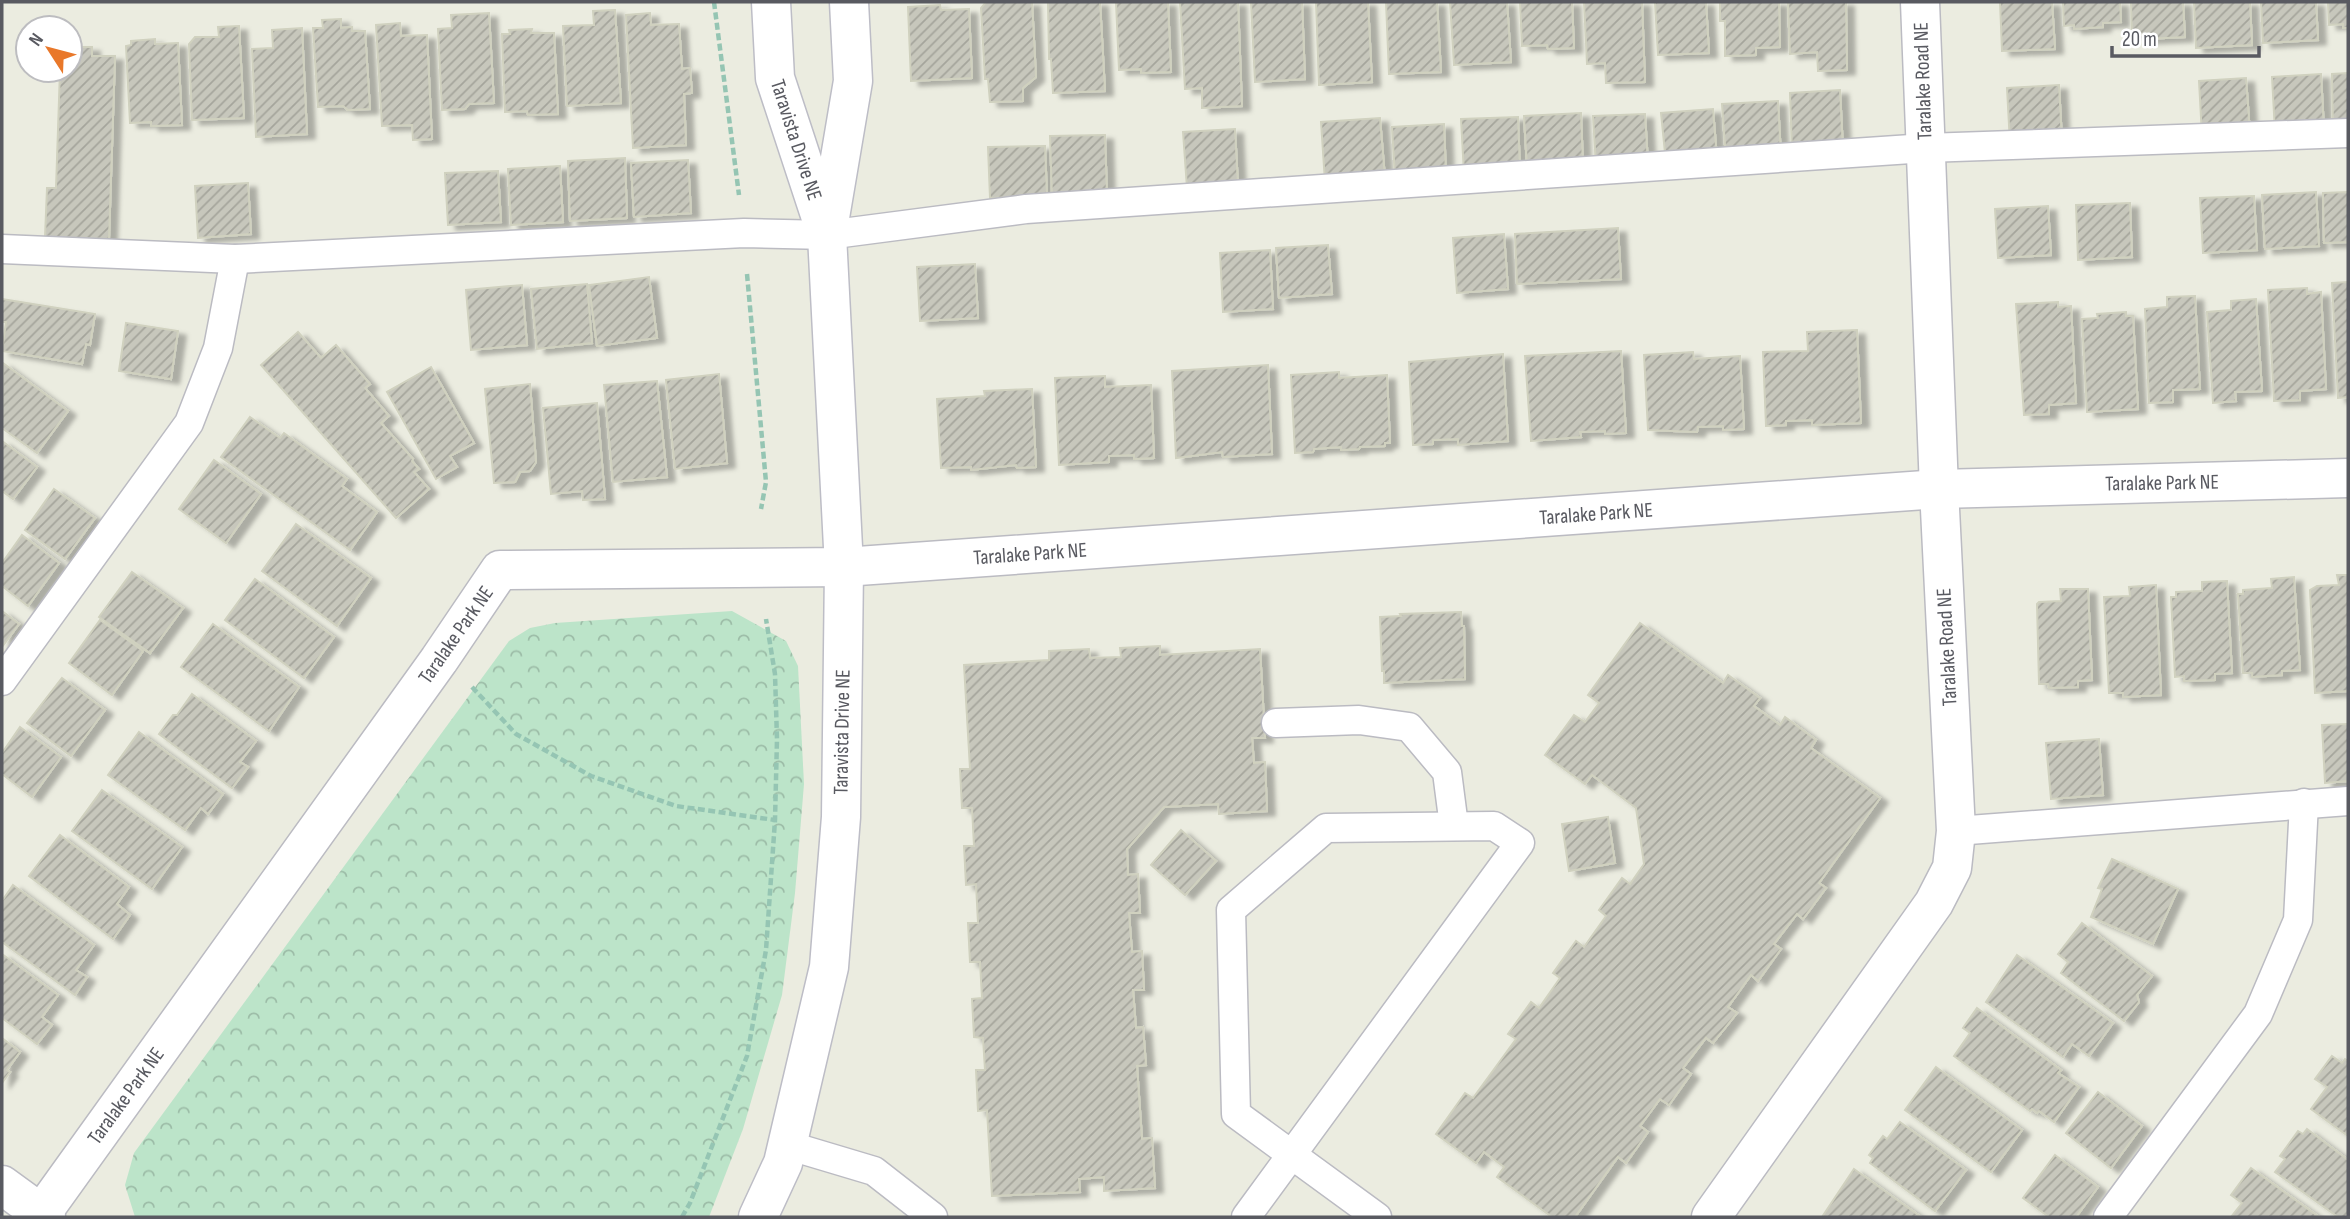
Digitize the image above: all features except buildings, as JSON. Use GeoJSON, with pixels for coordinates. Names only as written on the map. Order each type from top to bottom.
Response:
{"type":"FeatureCollection","features":[{"type":"Feature","properties":{"kind":"street","name":"Taravista Drive NE"},"geometry":{"type":"LineString","coordinates":[[771,2],[775,78],[827,235]]}},
{"type":"Feature","properties":{"kind":"street","name":"Taravista Drive NE"},"geometry":{"type":"LineString","coordinates":[[758,1217],[783,1163],[829,967],[841,817],[844,567],[827,235],[853,81],[849,2]]}},
{"type":"Feature","properties":{"kind":"street","name":"Taralake Road NE"},"geometry":{"type":"LineString","coordinates":[[1711,1217],[1934,903],[1952,868],[1956,831],[1939,489],[1920,2]]}},
{"type":"Feature","properties":{"kind":"street","name":"Taralake Park NE"},"geometry":{"type":"LineString","coordinates":[[42,1216],[439,660],[500,570],[844,567],[1939,489],[2348,478]]}},
{"type":"Feature","properties":{"kind":"street"},"geometry":{"type":"LineString","coordinates":[[2,1185],[42,1216]]}},
{"type":"Feature","properties":{"kind":"lane"},"geometry":{"type":"LineString","coordinates":[[2,249],[235,259],[744,233],[827,235],[1026,209],[1926,148],[2348,133]]}},
{"type":"Feature","properties":{"kind":"lane"},"geometry":{"type":"LineString","coordinates":[[2,681],[189,424],[218,348],[235,259]]}},
{"type":"Feature","properties":{"kind":"lane"},"geometry":{"type":"LineString","coordinates":[[1276,723],[1359,720],[1409,727],[1447,772],[1454,826]]}},
{"type":"Feature","properties":{"kind":"lane"},"geometry":{"type":"LineString","coordinates":[[1956,831],[2348,801]]}},
{"type":"Feature","properties":{"kind":"lane"},"geometry":{"type":"LineString","coordinates":[[2108,1217],[2258,1013],[2298,920],[2304,803]]}},
{"type":"Feature","properties":{"kind":"lane"},"geometry":{"type":"LineString","coordinates":[[1246,1217],[1293,1156],[1520,843],[1494,825],[1326,828],[1231,909],[1236,1114],[1293,1156],[1377,1217]]}},
{"type":"Feature","properties":{"kind":"lane"},"geometry":{"type":"LineString","coordinates":[[787,1144],[874,1171],[933,1217]]}},
{"type":"Feature","properties":{"kind":"path"},"geometry":{"type":"LineString","coordinates":[[682,1217],[690,1203],[747,1056],[766,950],[775,820],[775,674],[766,619]]}},
{"type":"Feature","properties":{"kind":"path"},"geometry":{"type":"LineString","coordinates":[[439,660],[472,686],[516,734],[591,776],[676,806],[775,820]]}},
{"type":"Feature","properties":{"kind":"green space"},"geometry":{"type":"Polygon","coordinates":[[[732,611],[786,641],[798,666],[804,784],[795,893],[782,995],[743,1129],[709,1217],[135,1217],[125,1185],[134,1153],[509,641],[530,628],[555,623],[732,611]]]}}]}
